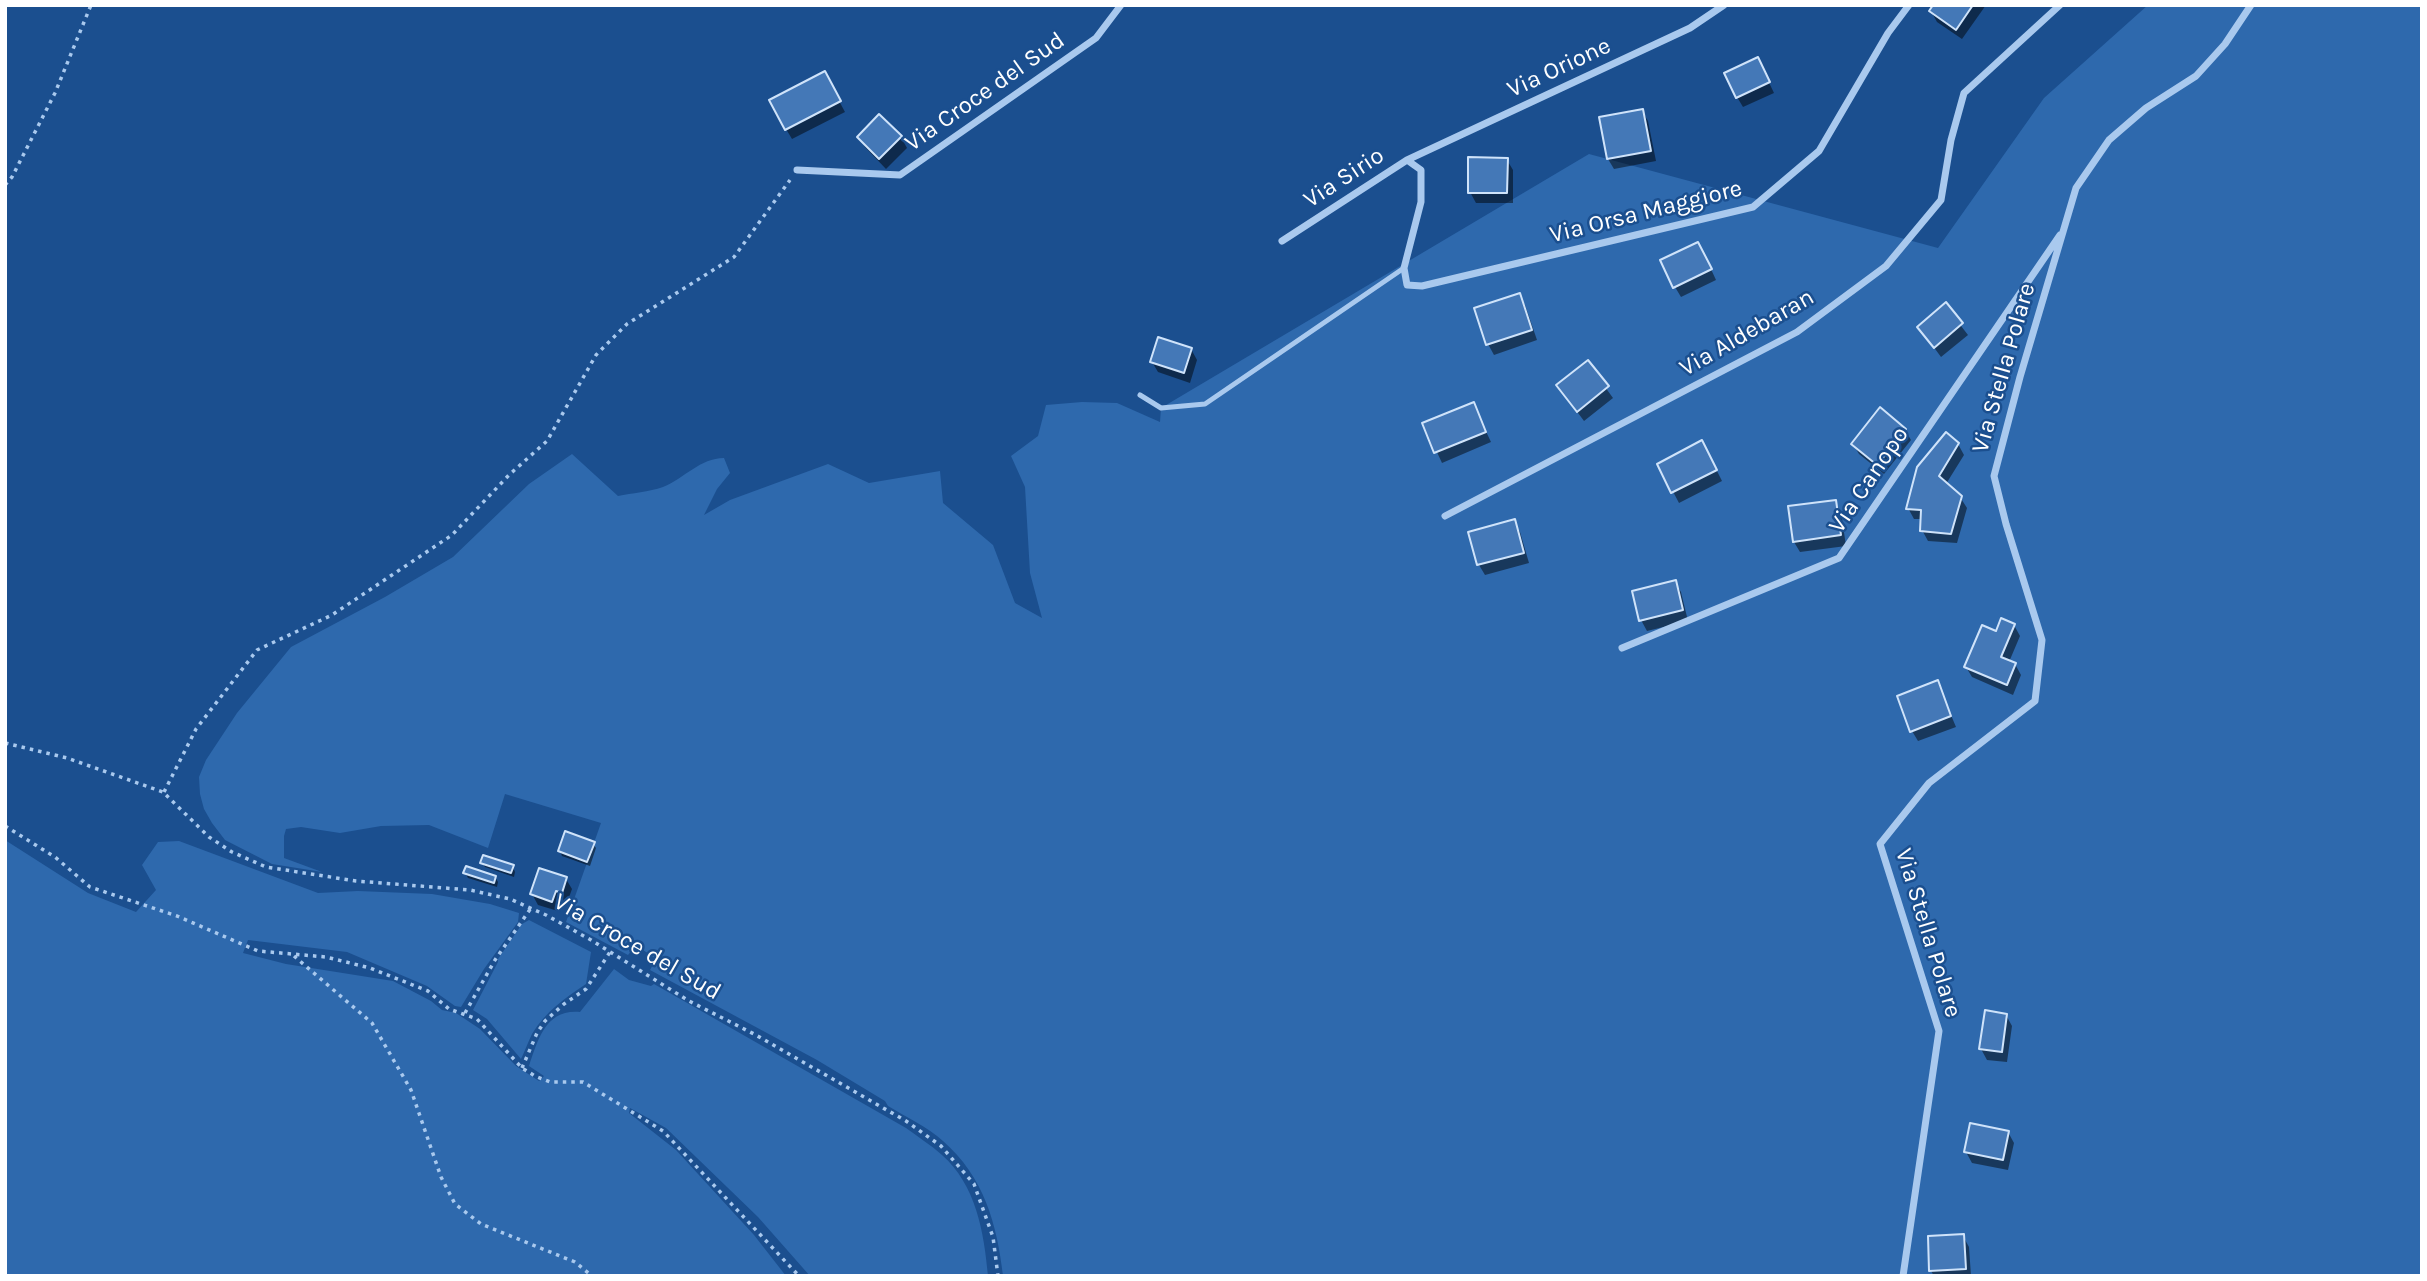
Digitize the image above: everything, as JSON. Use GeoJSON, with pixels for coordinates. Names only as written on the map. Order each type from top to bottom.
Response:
{"type":"FeatureCollection","features":[{"type":"Feature","properties":{"kind":"street","name":"Via Croce del Sud"},"geometry":{"type":"LineString","coordinates":[[797,170],[900,175],[1096,38],[1121,5]]}},
{"type":"Feature","properties":{"kind":"street","name":"Via Orione"},"geometry":{"type":"LineString","coordinates":[[1407,160],[1689,29],[1724,5]]}},
{"type":"Feature","properties":{"kind":"street","name":"Via Orsa Maggiore"},"geometry":{"type":"LineString","coordinates":[[1404,268],[1407,285],[1422,286],[1753,207],[1819,151],[1888,33],[1909,5]]}},
{"type":"Feature","properties":{"kind":"street","name":"Via Aldebaran"},"geometry":{"type":"LineString","coordinates":[[1445,516],[1797,332],[1886,266],[1941,200],[1951,140],[1964,93],[2060,5]]}},
{"type":"Feature","properties":{"kind":"street","name":"Via Stella Polare"},"geometry":{"type":"LineString","coordinates":[[1903,1276],[1939,1031],[1880,845],[1929,783],[2035,701],[2042,640],[1994,476],[2020,377],[2076,188],[2109,140],[2146,108],[2196,76],[2225,44],[2251,5]]}},
{"type":"Feature","properties":{"kind":"street","name":"Via Sirio"},"geometry":{"type":"LineString","coordinates":[[1282,241],[1407,160],[1421,170],[1421,202],[1404,268]]}},
{"type":"Feature","properties":{"kind":"street","name":"Via Canopo"},"geometry":{"type":"LineString","coordinates":[[1622,648],[1839,558],[2063,230]]}},
{"type":"Feature","properties":{"kind":"lane"},"geometry":{"type":"LineString","coordinates":[[1140,395],[1161,408],[1205,404],[1404,268]]}},
{"type":"Feature","properties":{"kind":"path"},"geometry":{"type":"LineString","coordinates":[[5,185],[12,177],[55,93],[91,5]]}},
{"type":"Feature","properties":{"kind":"path"},"geometry":{"type":"LineString","coordinates":[[163,792],[196,729],[257,650],[332,615],[452,535],[509,475],[547,441],[596,355],[626,324],[734,257],[797,170]]}},
{"type":"Feature","properties":{"kind":"path","name":"Via Croce del Sud"},"geometry":{"type":"LineString","coordinates":[[5,743],[67,758],[163,792],[209,837],[232,852],[267,867],[356,881],[470,890],[510,899],[531,908],[610,951],[689,1001],[754,1034],[906,1121],[941,1146],[974,1184],[993,1237],[998,1276]]}},
{"type":"Feature","properties":{"kind":"path"},"geometry":{"type":"LineString","coordinates":[[5,826],[55,857],[90,887],[177,916],[258,951],[326,957],[370,968],[428,991],[449,1009],[477,1019],[522,1068],[550,1082],[583,1082],[663,1131],[799,1276]]}},
{"type":"Feature","properties":{"kind":"path"},"geometry":{"type":"LineString","coordinates":[[465,1013],[495,960],[531,908]]}},
{"type":"Feature","properties":{"kind":"path"},"geometry":{"type":"LineString","coordinates":[[522,1068],[545,1021],[586,989],[610,951]]}},
{"type":"Feature","properties":{"kind":"path"},"geometry":{"type":"LineString","coordinates":[[293,955],[372,1023],[411,1090],[441,1177],[455,1204],[481,1224],[575,1262],[592,1276]]}},
{"type":"Feature","properties":{"kind":"shaded area"},"geometry":{"type":"Polygon","coordinates":[[[2148,5],[2422,5],[2422,1276],[1003,1276],[997,1238],[986,1202],[969,1170],[937,1136],[817,1060],[650,970],[656,959],[636,945],[628,955],[566,922],[601,823],[505,794],[488,848],[429,825],[381,826],[340,833],[301,827],[286,829],[284,858],[322,872],[272,864],[225,840],[204,809],[199,777],[206,760],[237,713],[291,647],[453,557],[529,484],[572,454],[618,496],[663,487],[707,461],[724,458],[730,473],[717,489],[704,515],[730,500],[828,464],[869,483],[940,471],[943,503],[993,545],[1015,603],[1042,618],[1030,573],[1025,487],[1011,456],[1038,436],[1046,405],[1117,403],[1160,422],[1161,408],[1589,154],[1938,248],[2044,98],[2148,5]]]}},
{"type":"Feature","properties":{"kind":"shaded area"},"geometry":{"type":"Polygon","coordinates":[[[5,840],[88,893],[136,912],[156,890],[142,865],[158,842],[179,841],[318,893],[358,891],[432,894],[490,904],[519,913],[518,922],[461,1007],[455,1006],[427,986],[347,952],[248,940],[243,953],[286,964],[393,981],[431,1001],[442,1010],[456,1013],[480,1029],[516,1066],[539,1081],[544,1076],[529,1066],[540,1036],[551,1021],[568,1012],[580,1012],[614,969],[629,980],[651,986],[654,984],[906,1128],[942,1155],[963,1180],[976,1210],[988,1276],[810,1276],[758,1217],[666,1128],[630,1108],[629,1113],[676,1150],[754,1235],[786,1276],[5,1276],[5,840]]]}},
{"type":"Feature","properties":{"kind":"shaded area"},"geometry":{"type":"Polygon","coordinates":[[[529,920],[591,952],[586,984],[543,1018],[532,1034],[521,1059],[487,1019],[473,1010],[498,959],[522,924],[529,920]]]}},
{"type":"Feature","properties":{"kind":"building"},"geometry":{"type":"Polygon","coordinates":[[[1933,5],[1973,5],[1956,30],[1929,11],[1933,5]]]}},
{"type":"Feature","properties":{"kind":"building"},"geometry":{"type":"Polygon","coordinates":[[[1758,57],[1770,82],[1736,98],[1724,73],[1758,57]]]}},
{"type":"Feature","properties":{"kind":"building"},"geometry":{"type":"Polygon","coordinates":[[[825,71],[841,101],[785,130],[769,100],[825,71]]]}},
{"type":"Feature","properties":{"kind":"building"},"geometry":{"type":"Polygon","coordinates":[[[1643,109],[1651,151],[1607,159],[1599,117],[1643,109]]]}},
{"type":"Feature","properties":{"kind":"building"},"geometry":{"type":"Polygon","coordinates":[[[879,114],[902,136],[879,159],[857,137],[879,114]]]}},
{"type":"Feature","properties":{"kind":"building"},"geometry":{"type":"Polygon","coordinates":[[[1468,157],[1508,158],[1507,193],[1468,193],[1468,157]]]}},
{"type":"Feature","properties":{"kind":"building"},"geometry":{"type":"Polygon","coordinates":[[[1698,242],[1712,269],[1673,288],[1660,260],[1698,242]]]}},
{"type":"Feature","properties":{"kind":"building"},"geometry":{"type":"Polygon","coordinates":[[[1520,293],[1532,330],[1486,345],[1474,308],[1520,293]]]}},
{"type":"Feature","properties":{"kind":"building"},"geometry":{"type":"Polygon","coordinates":[[[1946,302],[1963,323],[1934,348],[1917,327],[1946,302]]]}},
{"type":"Feature","properties":{"kind":"building"},"geometry":{"type":"Polygon","coordinates":[[[1158,337],[1192,348],[1184,373],[1150,362],[1158,337]]]}},
{"type":"Feature","properties":{"kind":"building"},"geometry":{"type":"Polygon","coordinates":[[[1588,360],[1609,386],[1577,412],[1556,385],[1588,360]]]}},
{"type":"Feature","properties":{"kind":"building"},"geometry":{"type":"Polygon","coordinates":[[[1474,402],[1486,432],[1434,453],[1422,423],[1474,402]]]}},
{"type":"Feature","properties":{"kind":"building"},"geometry":{"type":"Polygon","coordinates":[[[1880,407],[1906,429],[1877,465],[1851,444],[1880,407]]]}},
{"type":"Feature","properties":{"kind":"building"},"geometry":{"type":"Polygon","coordinates":[[[1946,432],[1959,443],[1939,476],[1962,496],[1951,534],[1920,531],[1921,510],[1906,509],[1917,467],[1946,432]]]}},
{"type":"Feature","properties":{"kind":"building"},"geometry":{"type":"Polygon","coordinates":[[[1702,440],[1717,470],[1671,493],[1657,464],[1702,440]]]}},
{"type":"Feature","properties":{"kind":"building"},"geometry":{"type":"Polygon","coordinates":[[[1836,500],[1841,535],[1793,542],[1788,506],[1836,500]]]}},
{"type":"Feature","properties":{"kind":"building"},"geometry":{"type":"Polygon","coordinates":[[[1515,519],[1524,553],[1477,565],[1468,532],[1515,519]]]}},
{"type":"Feature","properties":{"kind":"building"},"geometry":{"type":"Polygon","coordinates":[[[1676,580],[1683,610],[1639,621],[1632,591],[1676,580]]]}},
{"type":"Feature","properties":{"kind":"building"},"geometry":{"type":"Polygon","coordinates":[[[2001,618],[2015,624],[2001,657],[2016,663],[2007,685],[1964,667],[1982,625],[1996,631],[2001,618]]]}},
{"type":"Feature","properties":{"kind":"building"},"geometry":{"type":"Polygon","coordinates":[[[1938,680],[1951,716],[1910,732],[1897,696],[1938,680]]]}},
{"type":"Feature","properties":{"kind":"building"},"geometry":{"type":"Polygon","coordinates":[[[565,831],[595,842],[587,862],[558,851],[565,831]]]}},
{"type":"Feature","properties":{"kind":"building"},"geometry":{"type":"Polygon","coordinates":[[[483,855],[514,865],[511,873],[480,863],[483,855]]]}},
{"type":"Feature","properties":{"kind":"building"},"geometry":{"type":"Polygon","coordinates":[[[466,866],[496,876],[494,883],[463,873],[466,866]]]}},
{"type":"Feature","properties":{"kind":"building"},"geometry":{"type":"Polygon","coordinates":[[[539,868],[567,877],[562,893],[556,891],[552,902],[530,894],[539,868]]]}},
{"type":"Feature","properties":{"kind":"building"},"geometry":{"type":"Polygon","coordinates":[[[1985,1010],[2007,1014],[2002,1052],[1979,1049],[1985,1010]]]}},
{"type":"Feature","properties":{"kind":"building"},"geometry":{"type":"Polygon","coordinates":[[[1970,1123],[2009,1131],[2003,1160],[1964,1152],[1970,1123]]]}},
{"type":"Feature","properties":{"kind":"building"},"geometry":{"type":"Polygon","coordinates":[[[1964,1234],[1966,1269],[1929,1271],[1928,1236],[1964,1234]]]}}]}
